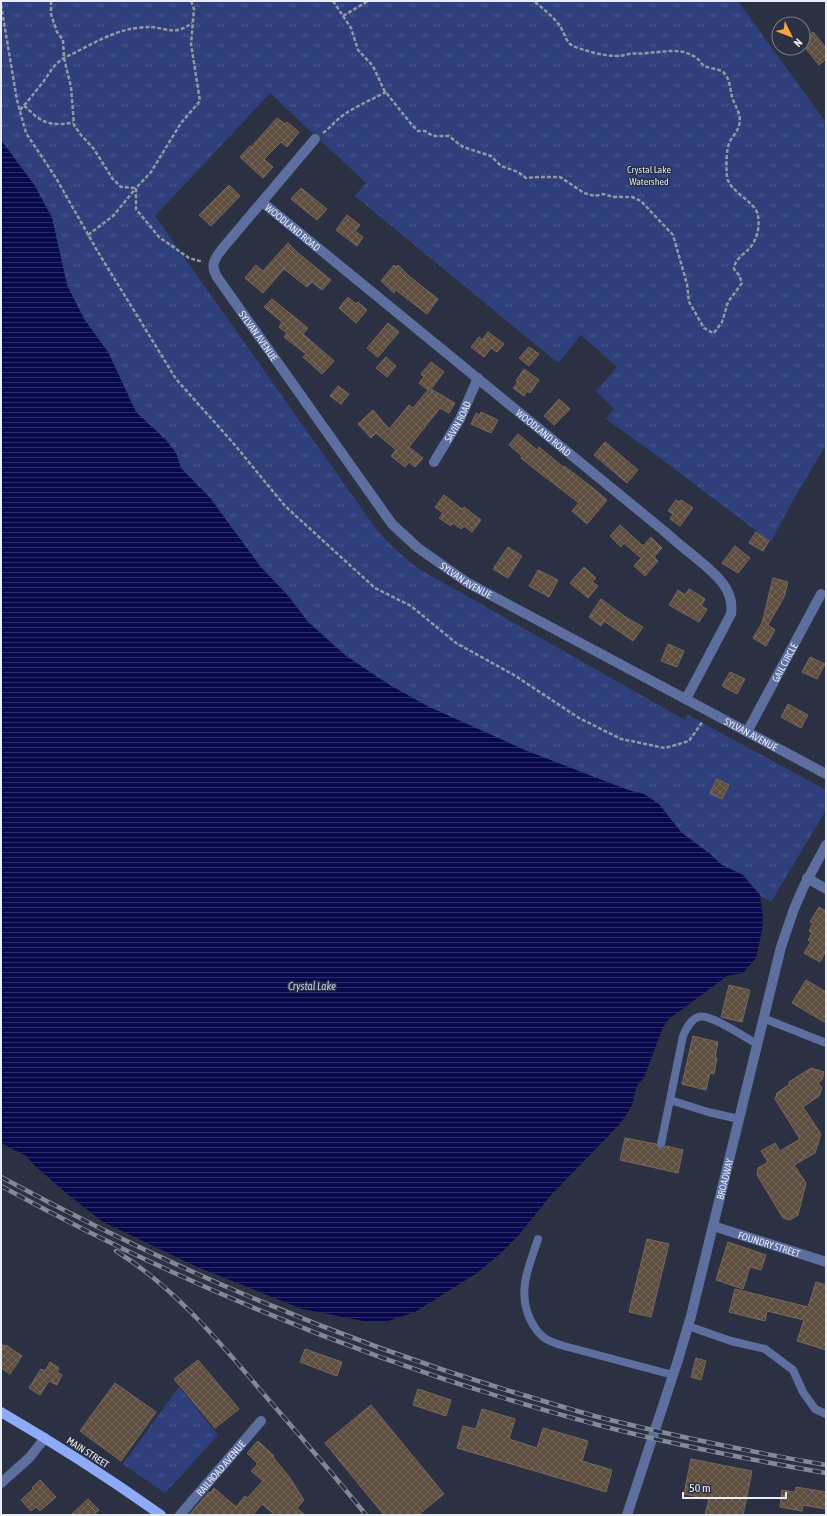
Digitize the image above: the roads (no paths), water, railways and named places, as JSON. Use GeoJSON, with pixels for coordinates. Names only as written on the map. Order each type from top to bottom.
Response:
{"type":"FeatureCollection","features":[{"type":"Feature","properties":{"kind":"main road","name":"MAIN STREET"},"geometry":{"type":"LineString","coordinates":[[1,1412],[110,1480],[161,1515]]}},
{"type":"Feature","properties":{"kind":"street"},"geometry":{"type":"LineString","coordinates":[[262,202],[315,139]]}},
{"type":"Feature","properties":{"kind":"street","name":"SYLVAN AVENUE"},"geometry":{"type":"LineString","coordinates":[[262,202],[222,249],[214,261],[213,266],[218,277],[392,524],[418,548],[468,583],[826,774]]}},
{"type":"Feature","properties":{"kind":"street","name":"WOODLAND ROAD"},"geometry":{"type":"LineString","coordinates":[[262,202],[675,540],[713,573],[727,589],[732,603],[731,614],[686,699]]}},
{"type":"Feature","properties":{"kind":"street","name":"SAVIN ROAD"},"geometry":{"type":"LineString","coordinates":[[434,462],[460,419],[478,378]]}},
{"type":"Feature","properties":{"kind":"street","name":"GAIL CIRCLE"},"geometry":{"type":"LineString","coordinates":[[747,732],[821,594]]}},
{"type":"Feature","properties":{"kind":"street","name":"BROADWAY"},"geometry":{"type":"LineString","coordinates":[[627,1515],[688,1326],[781,947],[794,909],[807,878],[826,845]]}},
{"type":"Feature","properties":{"kind":"street"},"geometry":{"type":"LineString","coordinates":[[807,878],[826,889]]}},
{"type":"Feature","properties":{"kind":"street","name":"FOUNDRY STREET"},"geometry":{"type":"LineString","coordinates":[[713,1226],[826,1262]]}},
{"type":"Feature","properties":{"kind":"street","name":"RAILROAD AVENUE"},"geometry":{"type":"LineString","coordinates":[[180,1515],[261,1421]]}},
{"type":"Feature","properties":{"kind":"street"},"geometry":{"type":"LineString","coordinates":[[1,1483],[31,1457],[44,1438]]}},
{"type":"Feature","properties":{"kind":"lane"},"geometry":{"type":"LineString","coordinates":[[661,1144],[683,1036],[686,1028],[698,1017],[703,1016],[712,1019],[757,1044]]}},
{"type":"Feature","properties":{"kind":"lane"},"geometry":{"type":"LineString","coordinates":[[763,1018],[826,1043]]}},
{"type":"Feature","properties":{"kind":"lane"},"geometry":{"type":"LineString","coordinates":[[670,1100],[708,1112],[739,1119]]}},
{"type":"Feature","properties":{"kind":"lane"},"geometry":{"type":"LineString","coordinates":[[538,1239],[526,1275],[524,1296],[528,1314],[534,1328],[542,1337],[548,1341],[564,1346],[673,1375]]}},
{"type":"Feature","properties":{"kind":"lane"},"geometry":{"type":"LineString","coordinates":[[688,1326],[731,1341],[765,1349],[793,1370],[804,1392],[815,1409],[826,1414]]}},
{"type":"Feature","properties":{"kind":"water","name":"Crystal Lake"},"geometry":{"type":"Polygon","coordinates":[[[1,140],[35,186],[52,218],[67,285],[84,319],[108,352],[136,412],[166,440],[176,453],[181,468],[210,498],[260,566],[290,598],[308,622],[346,656],[388,684],[427,706],[527,751],[628,790],[644,794],[659,804],[681,832],[722,865],[743,875],[760,895],[763,916],[762,931],[756,958],[743,973],[727,976],[669,1019],[663,1027],[644,1078],[640,1081],[636,1088],[633,1103],[626,1116],[551,1195],[518,1236],[500,1254],[477,1273],[415,1312],[388,1321],[363,1321],[302,1309],[195,1266],[103,1222],[66,1193],[26,1156],[1,1143],[1,140]]]}},
{"type":"Feature","properties":{"kind":"railway"},"geometry":{"type":"LineString","coordinates":[[1,1177],[125,1241],[188,1270],[251,1298],[380,1348],[446,1371],[606,1419],[716,1444],[826,1465]]}},
{"type":"Feature","properties":{"kind":"railway"},"geometry":{"type":"LineString","coordinates":[[1,1186],[146,1260],[220,1293],[294,1324],[447,1380],[524,1404],[658,1440],[826,1473]]}},
{"type":"Feature","properties":{"kind":"railway"},"geometry":{"type":"LineString","coordinates":[[116,1251],[138,1266],[179,1300],[216,1338],[366,1515]]}},
{"type":"Feature","properties":{"kind":"park label","name":"Crystal Lake Watershed"},"geometry":{"type":"Point","coordinates":[649,174]}}]}
